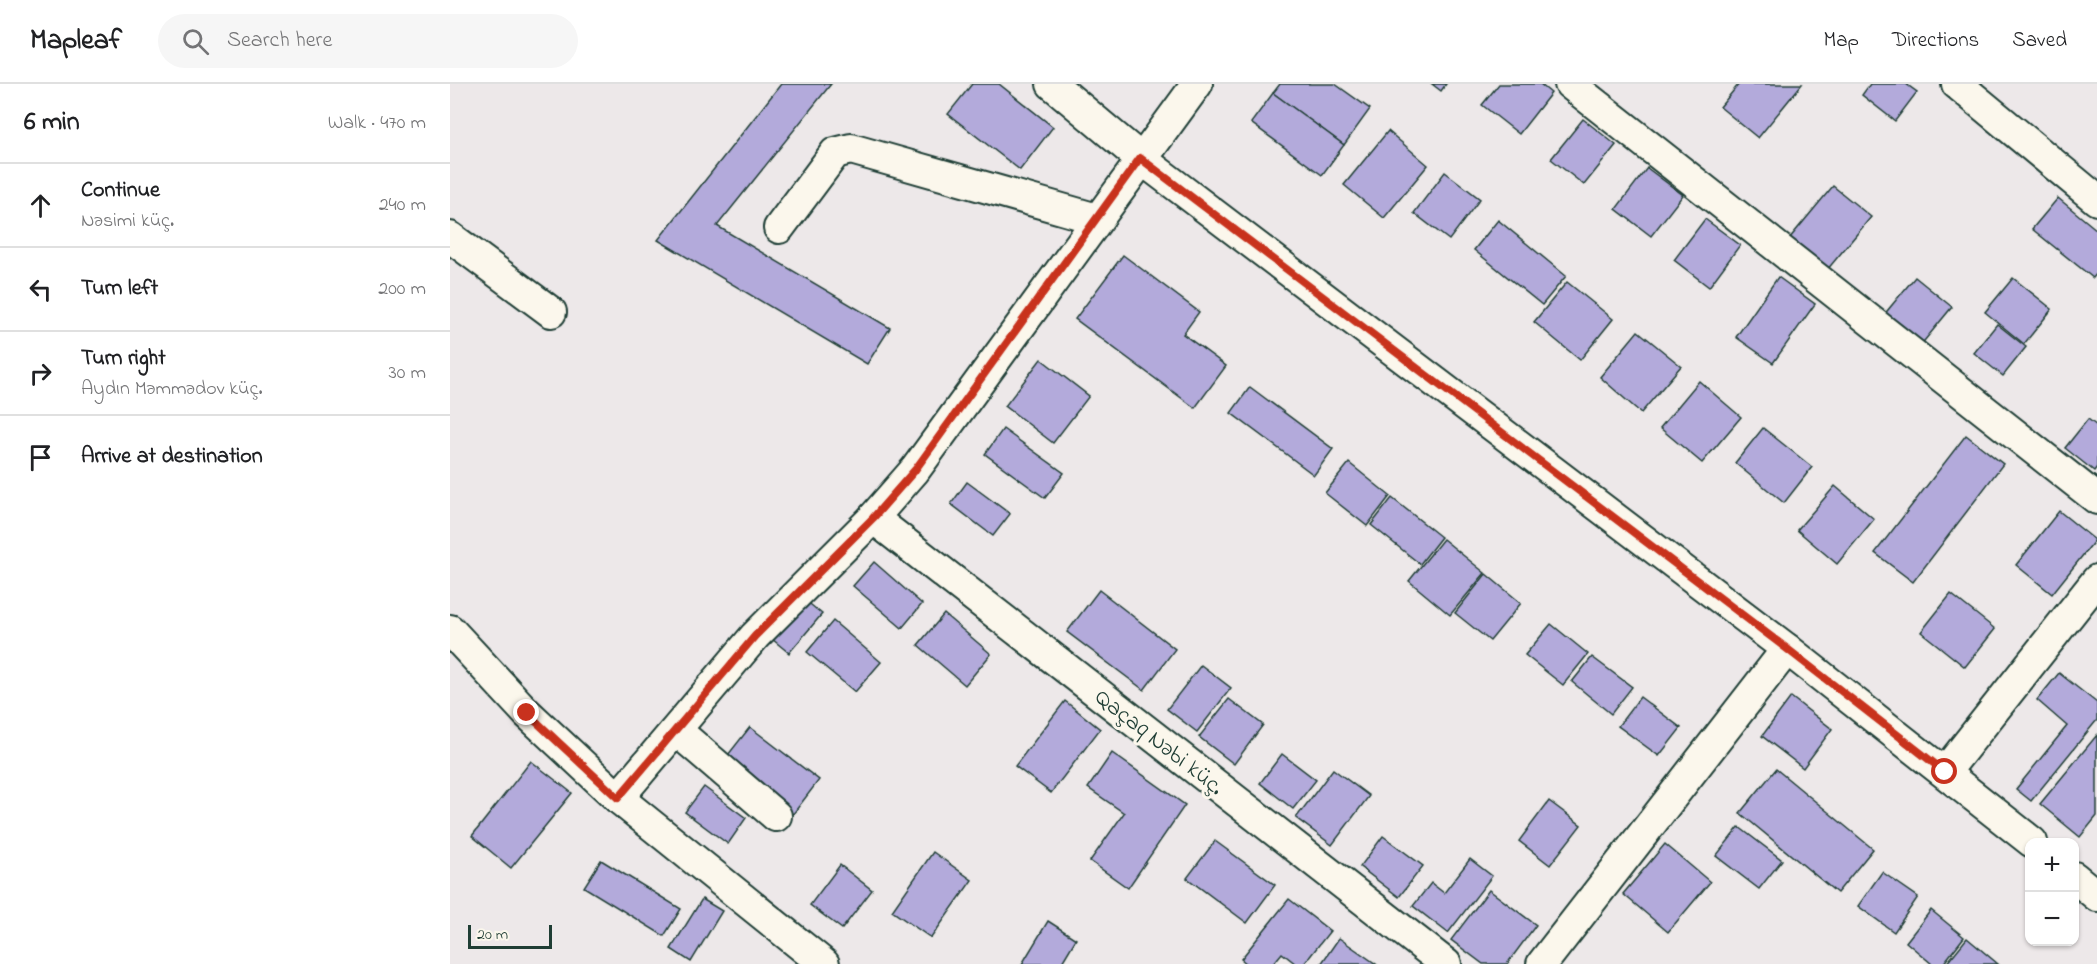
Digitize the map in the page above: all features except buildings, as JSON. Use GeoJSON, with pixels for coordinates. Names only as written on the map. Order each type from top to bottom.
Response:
{"type":"FeatureCollection","features":[{"type":"Feature","properties":{"kind":"street"},"geometry":{"type":"LineString","coordinates":[[1052,84],[1140,158],[1786,648],[2026,838]]}},
{"type":"Feature","properties":{"kind":"street"},"geometry":{"type":"LineString","coordinates":[[618,798],[755,636],[873,518],[915,470],[1140,158],[1197,84]]}},
{"type":"Feature","properties":{"kind":"street"},"geometry":{"type":"LineString","coordinates":[[1570,84],[2097,500]]}},
{"type":"Feature","properties":{"kind":"street"},"geometry":{"type":"LineString","coordinates":[[1957,84],[2097,200]]}},
{"type":"Feature","properties":{"kind":"street"},"geometry":{"type":"LineString","coordinates":[[779,228],[836,153],[851,149],[1098,219]]}},
{"type":"Feature","properties":{"kind":"street"},"geometry":{"type":"LineString","coordinates":[[450,237],[551,312]]}},
{"type":"Feature","properties":{"kind":"street","name":"Qaçaq Nəbi küç."},"geometry":{"type":"LineString","coordinates":[[873,518],[1446,964]]}},
{"type":"Feature","properties":{"kind":"street"},"geometry":{"type":"LineString","coordinates":[[1945,772],[2097,580]]}},
{"type":"Feature","properties":{"kind":"street"},"geometry":{"type":"LineString","coordinates":[[450,630],[527,713],[618,798],[824,964]]}},
{"type":"Feature","properties":{"kind":"street"},"geometry":{"type":"LineString","coordinates":[[1542,964],[1786,648]]}},
{"type":"Feature","properties":{"kind":"street"},"geometry":{"type":"LineString","coordinates":[[677,731],[776,816]]}},
{"type":"Feature","properties":{"kind":"street"},"geometry":{"type":"LineString","coordinates":[[2079,882],[2097,896]]}},
{"type":"Feature","properties":{"kind":"route"},"geometry":{"type":"LineString","coordinates":[[527,713],[618,798],[755,636],[873,518],[915,470],[1140,158],[1786,648],[1945,772]]}}]}
